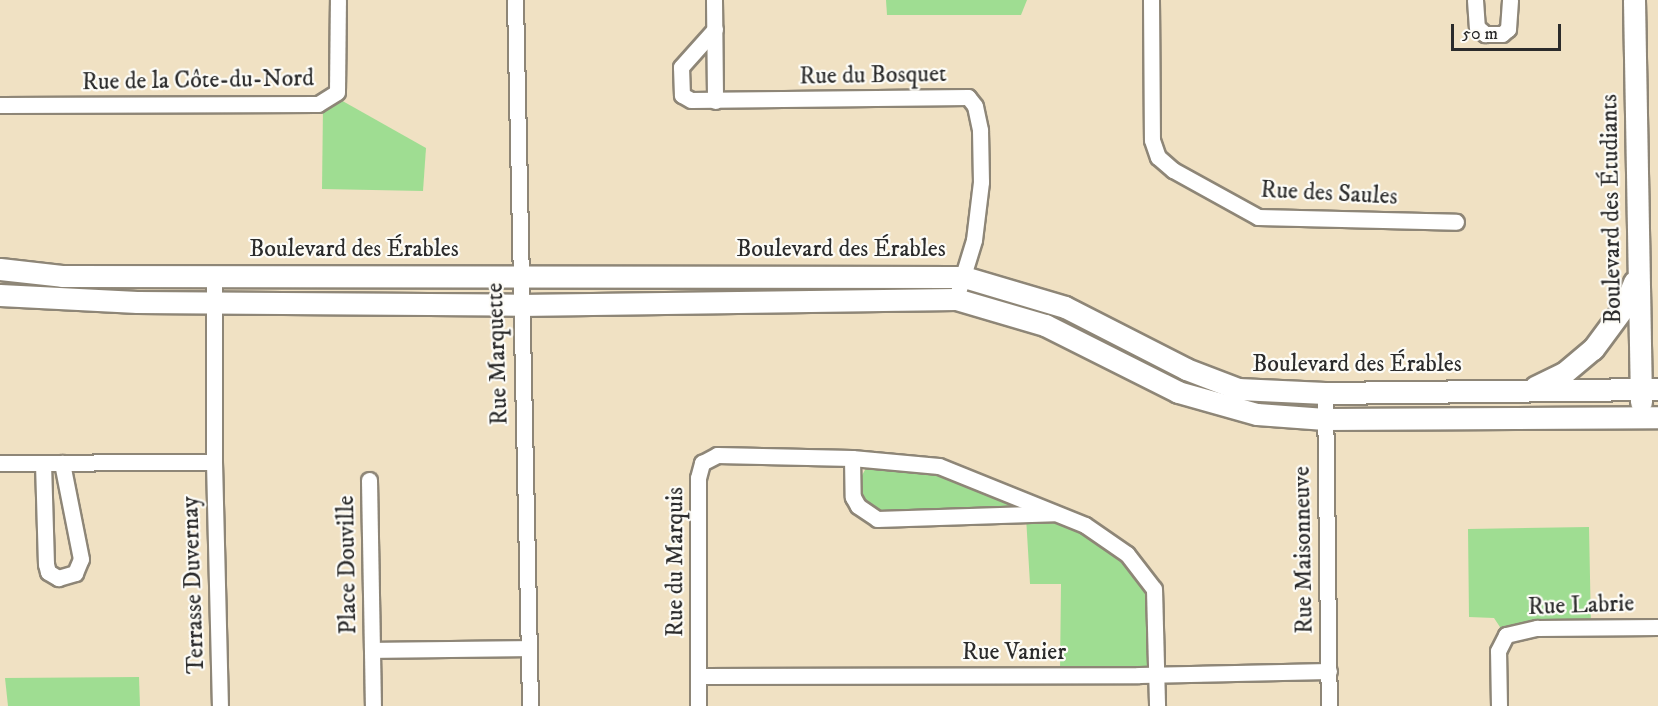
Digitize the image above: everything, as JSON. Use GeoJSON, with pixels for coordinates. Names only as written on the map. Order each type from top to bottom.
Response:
{"type":"FeatureCollection","features":[{"type":"Feature","properties":{"kind":"street","name":"Rue de la Côte-du-Nord"},"geometry":{"type":"LineString","coordinates":[[0,105],[318,104],[337,92],[338,0]]}},
{"type":"Feature","properties":{"kind":"street","name":"Rue Marquette"},"geometry":{"type":"LineString","coordinates":[[515,0],[518,274],[530,706]]}},
{"type":"Feature","properties":{"kind":"street"},"geometry":{"type":"LineString","coordinates":[[714,0],[715,101]]}},
{"type":"Feature","properties":{"kind":"street","name":"Rue des Saules"},"geometry":{"type":"LineString","coordinates":[[1151,0],[1152,140],[1158,157],[1173,170],[1258,217],[1456,222]]}},
{"type":"Feature","properties":{"kind":"street"},"geometry":{"type":"LineString","coordinates":[[1475,0],[1477,27],[1485,34],[1502,34],[1508,29],[1510,0]]}},
{"type":"Feature","properties":{"kind":"street","name":"Boulevard des Étudiants"},"geometry":{"type":"LineString","coordinates":[[1634,0],[1638,267],[1650,417]]}},
{"type":"Feature","properties":{"kind":"street","name":"Rue du Bosquet"},"geometry":{"type":"LineString","coordinates":[[716,29],[686,60],[680,78],[682,95],[691,100],[968,97],[975,106],[980,130],[981,182],[974,240],[956,299]]}},
{"type":"Feature","properties":{"kind":"street"},"geometry":{"type":"LineString","coordinates":[[1520,390],[1551,381],[1593,349],[1624,308],[1638,267]]}},
{"type":"Feature","properties":{"kind":"street","name":"Boulevard des Érables"},"geometry":{"type":"LineString","coordinates":[[0,269],[23,274],[214,276],[518,274],[964,277],[1065,307],[1226,386],[1249,391],[1324,393],[1649,389]]}},
{"type":"Feature","properties":{"kind":"street","name":"Terrasse Duvernay"},"geometry":{"type":"LineString","coordinates":[[214,276],[214,462],[220,706]]}},
{"type":"Feature","properties":{"kind":"street","name":"Boulevard des Érables"},"geometry":{"type":"LineString","coordinates":[[0,295],[215,302],[519,305],[956,299],[1045,325],[1178,392],[1206,402],[1257,414],[1325,419],[1650,417]]}},
{"type":"Feature","properties":{"kind":"street","name":"Rue Maisonneuve"},"geometry":{"type":"LineString","coordinates":[[1324,393],[1329,706]]}},
{"type":"Feature","properties":{"kind":"street","name":"Rue du Marquis"},"geometry":{"type":"LineString","coordinates":[[698,706],[698,478],[702,463],[717,455],[852,458],[939,466],[1060,513],[1098,533],[1147,576],[1156,603],[1157,706]]}},
{"type":"Feature","properties":{"kind":"street","name":"Rue du Marquis"},"geometry":{"type":"LineString","coordinates":[[852,458],[853,497],[858,506],[878,519],[1060,513]]}},
{"type":"Feature","properties":{"kind":"street","name":"Terrasse Duvernay"},"geometry":{"type":"LineString","coordinates":[[0,463],[214,462]]}},
{"type":"Feature","properties":{"kind":"street"},"geometry":{"type":"LineString","coordinates":[[43,463],[46,564],[48,572],[58,578],[75,573],[81,559],[62,463]]}},
{"type":"Feature","properties":{"kind":"street","name":"Place Douville"},"geometry":{"type":"LineString","coordinates":[[369,480],[373,706]]}},
{"type":"Feature","properties":{"kind":"street","name":"Rue Labrie"},"geometry":{"type":"LineString","coordinates":[[1499,706],[1498,651],[1506,635],[1537,628],[1658,627]]}},
{"type":"Feature","properties":{"kind":"street","name":"Place Douville"},"geometry":{"type":"LineString","coordinates":[[372,650],[528,648]]}},
{"type":"Feature","properties":{"kind":"street","name":"Rue Vanier"},"geometry":{"type":"LineString","coordinates":[[699,676],[1156,675],[1329,671]]}},
{"type":"Feature","properties":{"kind":"green space"},"geometry":{"type":"Polygon","coordinates":[[[886,0],[1027,0],[1021,15],[887,15],[886,0]]]}},
{"type":"Feature","properties":{"kind":"green space"},"geometry":{"type":"Polygon","coordinates":[[[339,99],[426,148],[423,191],[322,189],[323,107],[339,99]]]}},
{"type":"Feature","properties":{"kind":"green space"},"geometry":{"type":"Polygon","coordinates":[[[871,459],[975,472],[1060,513],[1145,575],[1155,670],[1060,671],[1061,584],[1030,584],[1026,517],[887,519],[860,505],[854,490],[871,459]]]}},
{"type":"Feature","properties":{"kind":"green space"},"geometry":{"type":"Polygon","coordinates":[[[1589,527],[1591,627],[1504,633],[1494,618],[1469,617],[1468,529],[1589,527]]]}},
{"type":"Feature","properties":{"kind":"green space"},"geometry":{"type":"Polygon","coordinates":[[[139,677],[140,706],[8,706],[5,678],[139,677]]]}}]}
